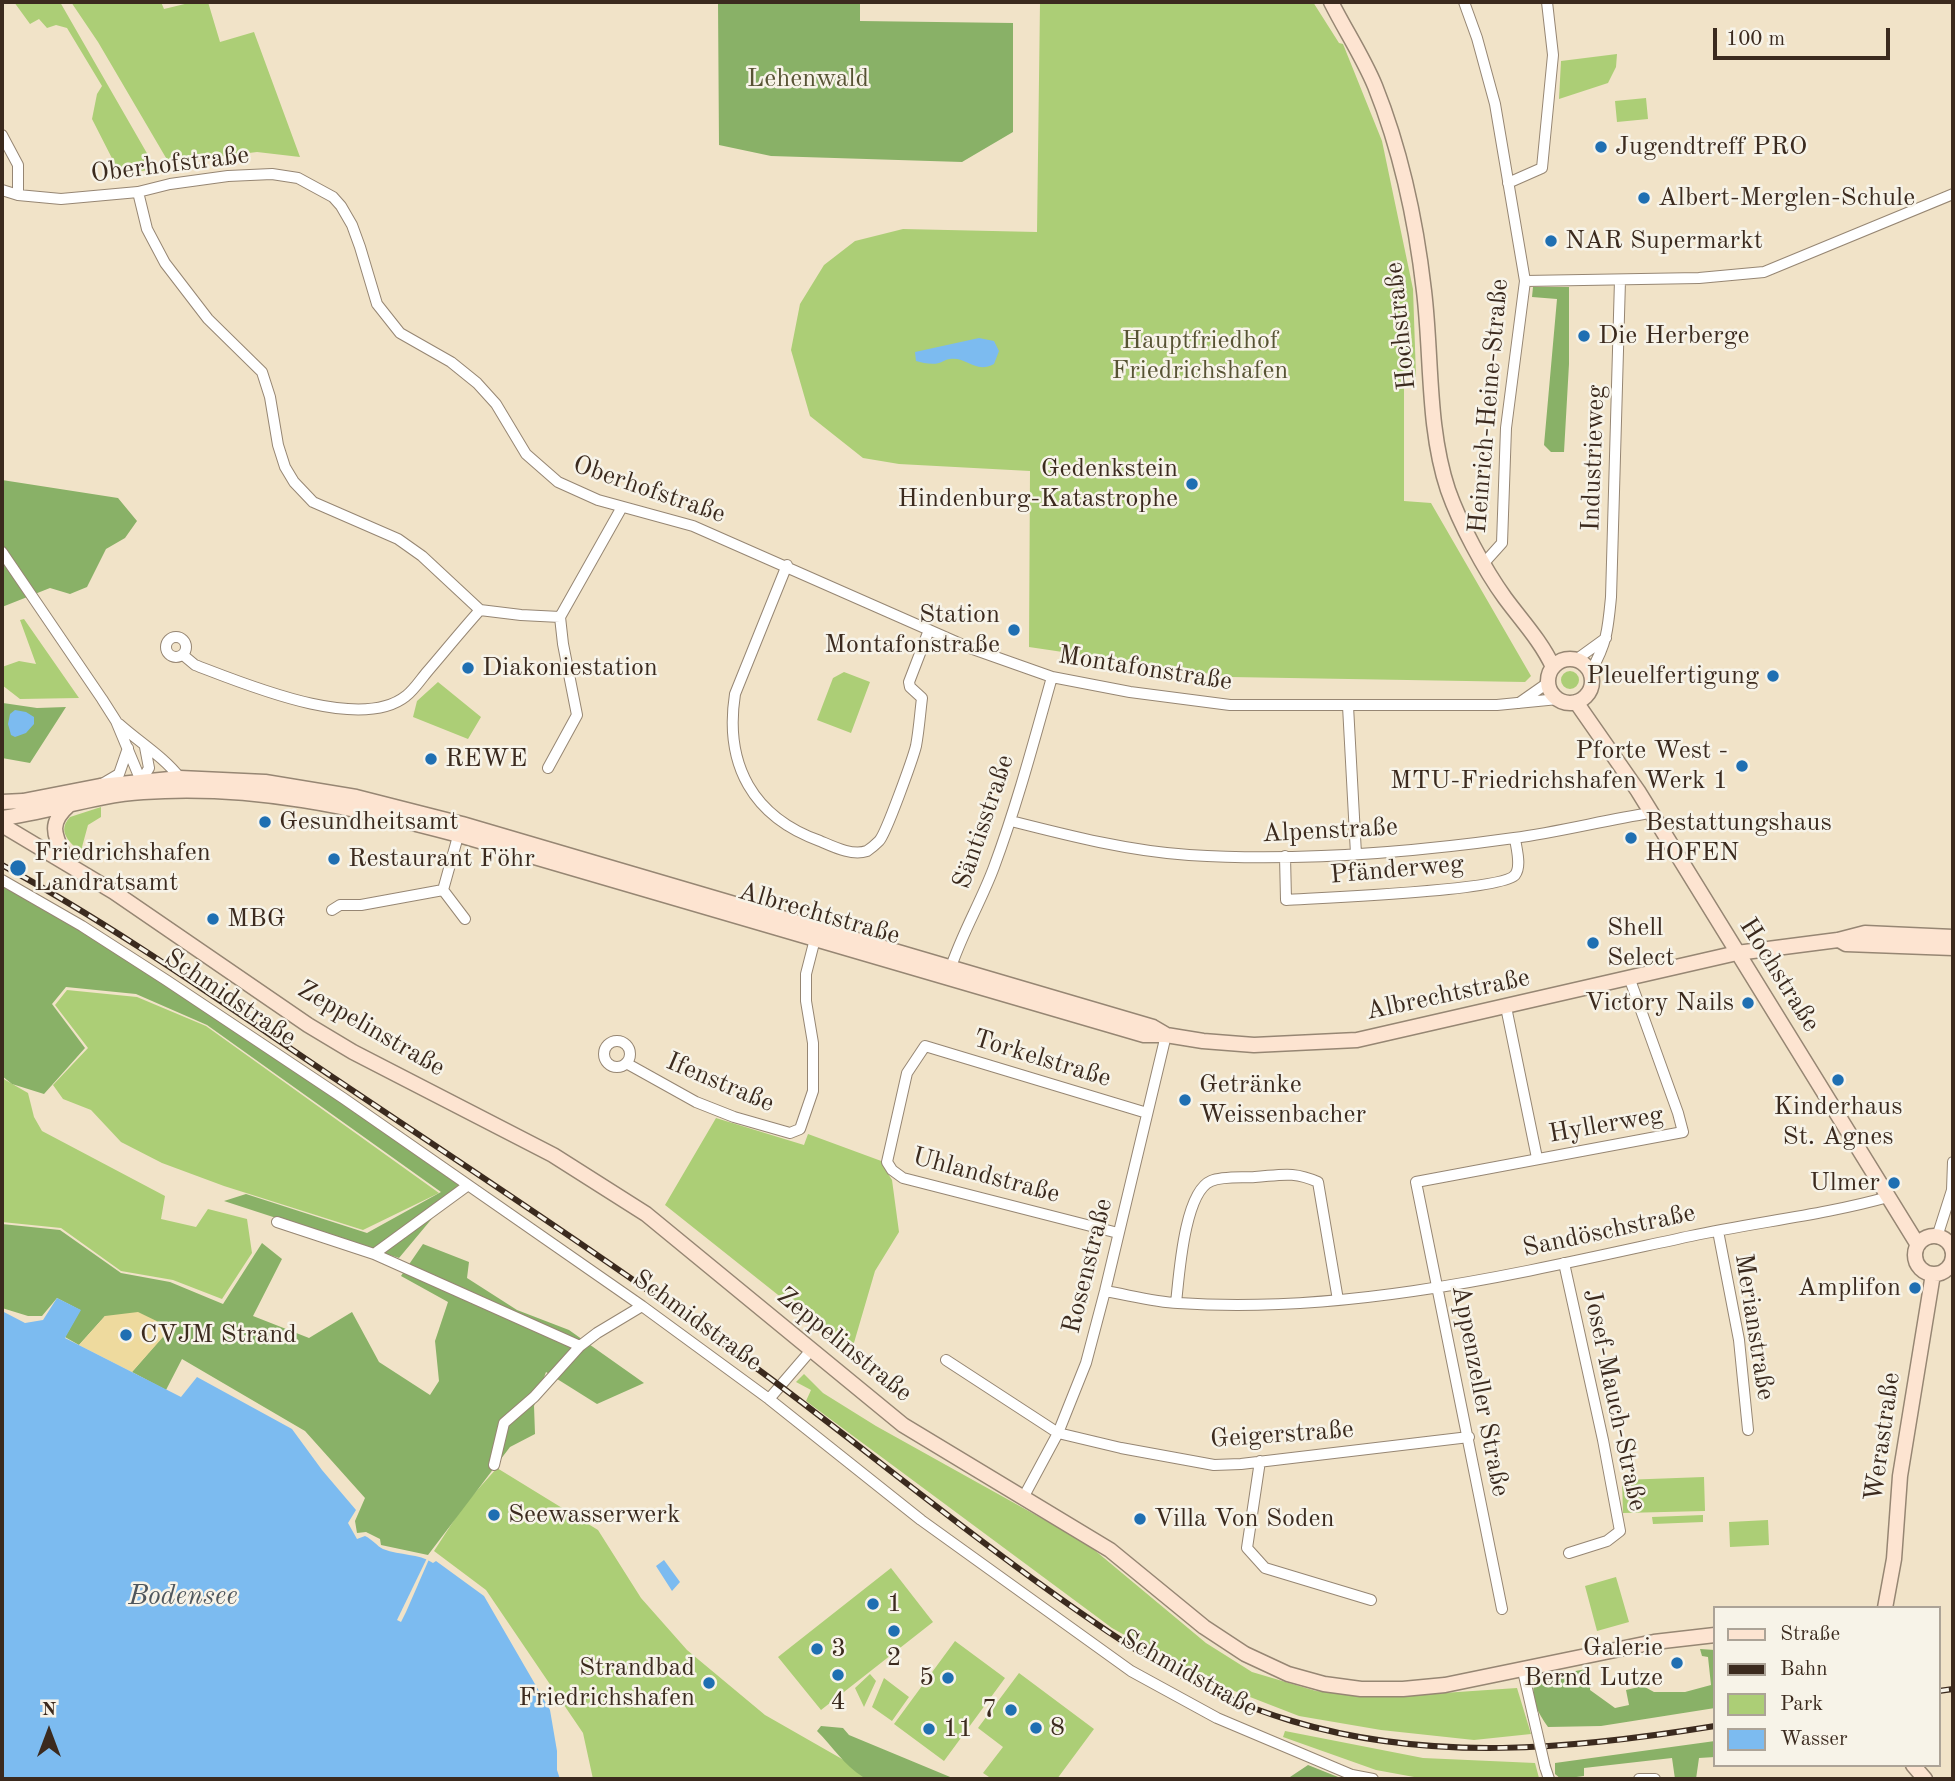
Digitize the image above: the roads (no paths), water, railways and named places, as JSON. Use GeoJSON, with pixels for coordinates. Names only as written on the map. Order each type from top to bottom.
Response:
{"type":"FeatureCollection","features":[{"type":"Feature","properties":{"kind":"main road","name":"Hochstraße"},"geometry":{"type":"LineString","coordinates":[[1331,2],[1373,83],[1392,131],[1406,183],[1424,291],[1440,457],[1448,488],[1458,516],[1484,563],[1504,597],[1535,636],[1553,667]]}},
{"type":"Feature","properties":{"kind":"main road","name":"Hochstraße"},"geometry":{"type":"LineString","coordinates":[[1535,636],[1572,659]]}},
{"type":"Feature","properties":{"kind":"main road"},"geometry":{"type":"LineString","coordinates":[[1572,659],[1591,671],[1593,682],[1590,691],[1576,702],[1558,699],[1552,694],[1549,682],[1553,667],[1572,659]]}},
{"type":"Feature","properties":{"kind":"main road","name":"Hochstraße"},"geometry":{"type":"LineString","coordinates":[[1590,691],[1598,732]]}},
{"type":"Feature","properties":{"kind":"main road","name":"Hochstraße"},"geometry":{"type":"LineString","coordinates":[[1576,702],[1650,813],[1918,1245]]}},
{"type":"Feature","properties":{"kind":"main road","name":"Albrechtstraße"},"geometry":{"type":"LineString","coordinates":[[2,818],[180,778],[254,781],[356,797],[460,830],[949,972],[1153,1027],[1166,1035],[1254,1045],[1357,1040],[1737,953],[1838,940]]}},
{"type":"Feature","properties":{"kind":"main road","name":"Albrechtstraße"},"geometry":{"type":"LineString","coordinates":[[2,802],[23,801],[100,786],[240,791],[302,799],[460,830]]}},
{"type":"Feature","properties":{"kind":"main road"},"geometry":{"type":"LineString","coordinates":[[67,862],[57,840],[55,828],[57,816],[73,802]]}},
{"type":"Feature","properties":{"kind":"main road","name":"Zeppelinstraße"},"geometry":{"type":"LineString","coordinates":[[2,825],[67,862],[308,1025],[353,1052],[553,1155],[600,1183],[646,1214],[903,1425],[1110,1550],[1204,1627],[1245,1654],[1288,1674],[1324,1684],[1403,1689],[1445,1685],[1522,1671],[1654,1642],[1714,1635]]}},
{"type":"Feature","properties":{"kind":"main road"},"geometry":{"type":"LineString","coordinates":[[1838,940],[1865,933],[1953,937]]}},
{"type":"Feature","properties":{"kind":"main road"},"geometry":{"type":"LineString","coordinates":[[1838,940],[1846,944],[1953,948]]}},
{"type":"Feature","properties":{"kind":"main road"},"geometry":{"type":"LineString","coordinates":[[1929,1237],[1937,1237],[1947,1241],[1953,1253],[1947,1268],[1933,1274],[1917,1264],[1915,1251],[1918,1245],[1929,1237]]}},
{"type":"Feature","properties":{"kind":"main road","name":"Werastraße"},"geometry":{"type":"LineString","coordinates":[[1885,1606],[1893,1569],[1899,1476],[1933,1274]]}},
{"type":"Feature","properties":{"kind":"street","name":"Heinrich-Heine-Straße"},"geometry":{"type":"LineString","coordinates":[[1464,2],[1495,104],[1525,281],[1506,428],[1502,543],[1484,563]]}},
{"type":"Feature","properties":{"kind":"street"},"geometry":{"type":"LineString","coordinates":[[1508,183],[1542,168],[1553,55],[1547,2]]}},
{"type":"Feature","properties":{"kind":"street"},"geometry":{"type":"LineString","coordinates":[[2,135],[18,164],[18,195]]}},
{"type":"Feature","properties":{"kind":"street","name":"Oberhofstraße"},"geometry":{"type":"LineString","coordinates":[[2,190],[18,195],[61,199],[138,192],[202,179],[272,174],[298,178],[333,197],[352,225],[377,304],[400,332],[451,362],[477,383],[496,404],[526,454],[558,482],[598,500],[694,526],[787,565]]}},
{"type":"Feature","properties":{"kind":"street"},"geometry":{"type":"LineString","coordinates":[[138,192],[148,229],[165,263],[208,319],[262,372],[285,467],[294,482],[313,502],[398,538],[422,556],[480,610],[560,617]]}},
{"type":"Feature","properties":{"kind":"street"},"geometry":{"type":"LineString","coordinates":[[1525,281],[1699,278],[1764,272],[1953,194]]}},
{"type":"Feature","properties":{"kind":"street","name":"Industrieweg"},"geometry":{"type":"LineString","coordinates":[[1591,671],[1607,637],[1611,597],[1620,280]]}},
{"type":"Feature","properties":{"kind":"street"},"geometry":{"type":"LineString","coordinates":[[548,768],[576,715],[560,617],[622,507]]}},
{"type":"Feature","properties":{"kind":"street"},"geometry":{"type":"LineString","coordinates":[[2,552],[116,722],[141,786]]}},
{"type":"Feature","properties":{"kind":"street"},"geometry":{"type":"LineString","coordinates":[[787,565],[735,694],[732,712],[733,744],[739,769],[750,790],[774,816],[807,836],[846,851],[867,851],[881,840],[916,746],[922,698],[910,688],[909,682],[929,630]]}},
{"type":"Feature","properties":{"kind":"street","name":"Montafonstraße"},"geometry":{"type":"LineString","coordinates":[[787,565],[929,630],[1052,677],[1130,692],[1230,705],[1497,705],[1558,699]]}},
{"type":"Feature","properties":{"kind":"street"},"geometry":{"type":"LineString","coordinates":[[183,655],[195,665],[286,697],[359,711],[382,709],[406,696],[480,610]]}},
{"type":"Feature","properties":{"kind":"street"},"geometry":{"type":"LineString","coordinates":[[1572,659],[1594,649],[1607,637]]}},
{"type":"Feature","properties":{"kind":"street","name":"Säntisstraße"},"geometry":{"type":"LineString","coordinates":[[949,972],[1012,821],[1052,677]]}},
{"type":"Feature","properties":{"kind":"street"},"geometry":{"type":"LineString","coordinates":[[1519,703],[1549,682]]}},
{"type":"Feature","properties":{"kind":"street"},"geometry":{"type":"LineString","coordinates":[[1348,706],[1356,854]]}},
{"type":"Feature","properties":{"kind":"street"},"geometry":{"type":"LineString","coordinates":[[116,722],[170,765],[180,778]]}},
{"type":"Feature","properties":{"kind":"street"},"geometry":{"type":"LineString","coordinates":[[100,786],[120,774],[128,747]]}},
{"type":"Feature","properties":{"kind":"street"},"geometry":{"type":"LineString","coordinates":[[141,786],[149,768],[145,747]]}},
{"type":"Feature","properties":{"kind":"street","name":"Alpenstraße"},"geometry":{"type":"LineString","coordinates":[[1012,821],[1070,836],[1188,855],[1285,856],[1356,854],[1515,838],[1650,813]]}},
{"type":"Feature","properties":{"kind":"street"},"geometry":{"type":"LineString","coordinates":[[443,890],[460,830]]}},
{"type":"Feature","properties":{"kind":"street","name":"Pfänderweg"},"geometry":{"type":"LineString","coordinates":[[1285,856],[1286,900],[1372,896],[1471,886],[1510,879],[1519,867],[1515,838]]}},
{"type":"Feature","properties":{"kind":"street","name":"Schmidstraße"},"geometry":{"type":"LineString","coordinates":[[2,880],[127,954],[343,1098],[642,1306],[769,1399],[922,1520],[1131,1671],[1217,1718],[1352,1777],[1373,1779]]}},
{"type":"Feature","properties":{"kind":"street"},"geometry":{"type":"LineString","coordinates":[[331,910],[340,905],[361,905],[443,890]]}},
{"type":"Feature","properties":{"kind":"street"},"geometry":{"type":"LineString","coordinates":[[443,890],[465,919]]}},
{"type":"Feature","properties":{"kind":"street","name":"Ifenstraße"},"geometry":{"type":"LineString","coordinates":[[626,1063],[696,1102],[734,1117],[790,1133],[800,1129],[813,1091],[813,1043],[806,1001],[806,974],[816,933]]}},
{"type":"Feature","properties":{"kind":"street","name":"Hyllerweg"},"geometry":{"type":"LineString","coordinates":[[1416,1182],[1683,1132],[1629,977]]}},
{"type":"Feature","properties":{"kind":"street"},"geometry":{"type":"LineString","coordinates":[[1506,1007],[1537,1158]]}},
{"type":"Feature","properties":{"kind":"street","name":"Rosenstraße"},"geometry":{"type":"LineString","coordinates":[[1023,1498],[1058,1433],[1086,1363],[1166,1035]]}},
{"type":"Feature","properties":{"kind":"street","name":"Torkelstraße"},"geometry":{"type":"LineString","coordinates":[[925,1046],[1147,1113]]}},
{"type":"Feature","properties":{"kind":"street","name":"Uhlandstraße"},"geometry":{"type":"LineString","coordinates":[[925,1046],[907,1073],[887,1161],[892,1170],[917,1183],[1118,1233]]}},
{"type":"Feature","properties":{"kind":"street"},"geometry":{"type":"LineString","coordinates":[[1937,1237],[1952,1190],[1953,1162]]}},
{"type":"Feature","properties":{"kind":"street"},"geometry":{"type":"LineString","coordinates":[[1176,1303],[1183,1248],[1191,1211],[1199,1190],[1212,1181],[1300,1174],[1318,1182],[1338,1300]]}},
{"type":"Feature","properties":{"kind":"street","name":"Appenzeller Straße"},"geometry":{"type":"LineString","coordinates":[[1416,1182],[1502,1609]]}},
{"type":"Feature","properties":{"kind":"street"},"geometry":{"type":"LineString","coordinates":[[374,1254],[467,1186]]}},
{"type":"Feature","properties":{"kind":"street","name":"Sandöschstraße"},"geometry":{"type":"LineString","coordinates":[[1105,1291],[1176,1303],[1247,1305],[1338,1300],[1438,1287],[1888,1196]]}},
{"type":"Feature","properties":{"kind":"street"},"geometry":{"type":"LineString","coordinates":[[276,1222],[374,1254],[580,1346]]}},
{"type":"Feature","properties":{"kind":"street","name":"Merianstraße"},"geometry":{"type":"LineString","coordinates":[[1718,1230],[1739,1340],[1748,1430]]}},
{"type":"Feature","properties":{"kind":"street","name":"Josef-Mauch-Straße"},"geometry":{"type":"LineString","coordinates":[[1564,1263],[1620,1531],[1607,1541],[1569,1553]]}},
{"type":"Feature","properties":{"kind":"street"},"geometry":{"type":"LineString","coordinates":[[494,1465],[504,1423],[534,1396],[580,1346],[642,1306]]}},
{"type":"Feature","properties":{"kind":"street"},"geometry":{"type":"LineString","coordinates":[[769,1399],[812,1349]]}},
{"type":"Feature","properties":{"kind":"street","name":"Geigerstraße"},"geometry":{"type":"LineString","coordinates":[[946,1360],[1058,1433],[1214,1465],[1469,1437]]}},
{"type":"Feature","properties":{"kind":"street"},"geometry":{"type":"LineString","coordinates":[[1259,1461],[1247,1548],[1265,1568],[1371,1600]]}},
{"type":"Feature","properties":{"kind":"street"},"geometry":{"type":"LineString","coordinates":[[1522,1671],[1549,1779]]}},
{"type":"Feature","properties":{"kind":"street"},"geometry":{"type":"LineString","coordinates":[[1639,1779],[1655,1779]]}},
{"type":"Feature","properties":{"kind":"water"},"geometry":{"type":"Polygon","coordinates":[[[979,338],[994,341],[999,351],[994,364],[982,367],[956,359],[933,364],[916,361],[915,352],[979,338]]]}},
{"type":"Feature","properties":{"kind":"water"},"geometry":{"type":"Polygon","coordinates":[[[15,710],[34,717],[34,724],[26,733],[15,737],[11,735],[8,724],[10,714],[15,710]]]}},
{"type":"Feature","properties":{"kind":"water","name":"Bodensee"},"geometry":{"type":"Polygon","coordinates":[[[57,1298],[81,1310],[65,1338],[181,1397],[197,1377],[292,1429],[356,1510],[348,1523],[357,1539],[365,1536],[383,1549],[433,1563],[436,1561],[484,1596],[550,1710],[560,1779],[2,1779],[2,1311],[25,1323],[43,1320],[57,1298]]]}},
{"type":"Feature","properties":{"kind":"water"},"geometry":{"type":"Polygon","coordinates":[[[664,1560],[680,1582],[672,1591],[656,1566],[664,1560]]]}},
{"type":"Feature","properties":{"kind":"railway"},"geometry":{"type":"LineString","coordinates":[[2,865],[172,968],[605,1260],[763,1373],[1040,1584],[1130,1646],[1190,1680],[1256,1709],[1292,1721],[1397,1743],[1450,1747],[1556,1746],[1714,1726]]}},
{"type":"Feature","properties":{"kind":"railway"},"geometry":{"type":"LineString","coordinates":[[1941,1691],[1953,1689]]}},
{"type":"Feature","properties":{"kind":"place","name":"Jugendtreff PRO"},"geometry":{"type":"Point","coordinates":[1601,147]}},
{"type":"Feature","properties":{"kind":"place","name":"Albert-Merglen-Schule"},"geometry":{"type":"Point","coordinates":[1644,198]}},
{"type":"Feature","properties":{"kind":"place","name":"NAR Supermarkt"},"geometry":{"type":"Point","coordinates":[1551,241]}},
{"type":"Feature","properties":{"kind":"place","name":"Die Herberge"},"geometry":{"type":"Point","coordinates":[1584,336]}},
{"type":"Feature","properties":{"kind":"place","name":"Gedenkstein Hindenburg-Katastrophe"},"geometry":{"type":"Point","coordinates":[1192,484]}},
{"type":"Feature","properties":{"kind":"place","name":"Station Montafonstraße"},"geometry":{"type":"Point","coordinates":[1014,630]}},
{"type":"Feature","properties":{"kind":"place","name":"Diakoniestation"},"geometry":{"type":"Point","coordinates":[468,668]}},
{"type":"Feature","properties":{"kind":"place","name":"Pleuelfertigung"},"geometry":{"type":"Point","coordinates":[1773,676]}},
{"type":"Feature","properties":{"kind":"place","name":"REWE"},"geometry":{"type":"Point","coordinates":[431,759]}},
{"type":"Feature","properties":{"kind":"place","name":"Pforte West - MTU-Friedrichshafen Werk 1"},"geometry":{"type":"Point","coordinates":[1742,766]}},
{"type":"Feature","properties":{"kind":"place","name":"Gesundheitsamt"},"geometry":{"type":"Point","coordinates":[265,822]}},
{"type":"Feature","properties":{"kind":"place","name":"Bestattungshaus HOFEN"},"geometry":{"type":"Point","coordinates":[1631,838]}},
{"type":"Feature","properties":{"kind":"place","name":"Restaurant Föhr"},"geometry":{"type":"Point","coordinates":[334,859]}},
{"type":"Feature","properties":{"kind":"place","name":"Friedrichshafen Landratsamt"},"geometry":{"type":"Point","coordinates":[18,868]}},
{"type":"Feature","properties":{"kind":"place","name":"MBG"},"geometry":{"type":"Point","coordinates":[213,919]}},
{"type":"Feature","properties":{"kind":"place","name":"Shell Select"},"geometry":{"type":"Point","coordinates":[1593,943]}},
{"type":"Feature","properties":{"kind":"place","name":"Victory Nails"},"geometry":{"type":"Point","coordinates":[1748,1003]}},
{"type":"Feature","properties":{"kind":"place","name":"Kinderhaus St. Agnes"},"geometry":{"type":"Point","coordinates":[1838,1080]}},
{"type":"Feature","properties":{"kind":"place","name":"Getränke Weissenbacher"},"geometry":{"type":"Point","coordinates":[1185,1100]}},
{"type":"Feature","properties":{"kind":"place","name":"Ulmer"},"geometry":{"type":"Point","coordinates":[1894,1183]}},
{"type":"Feature","properties":{"kind":"place","name":"Amplifon"},"geometry":{"type":"Point","coordinates":[1915,1288]}},
{"type":"Feature","properties":{"kind":"place","name":"CVJM Strand"},"geometry":{"type":"Point","coordinates":[126,1335]}},
{"type":"Feature","properties":{"kind":"place","name":"Seewasserwerk"},"geometry":{"type":"Point","coordinates":[494,1515]}},
{"type":"Feature","properties":{"kind":"place","name":"Villa Von Soden"},"geometry":{"type":"Point","coordinates":[1140,1519]}},
{"type":"Feature","properties":{"kind":"place","name":"1"},"geometry":{"type":"Point","coordinates":[873,1604]}},
{"type":"Feature","properties":{"kind":"place","name":"2"},"geometry":{"type":"Point","coordinates":[894,1631]}},
{"type":"Feature","properties":{"kind":"place","name":"3"},"geometry":{"type":"Point","coordinates":[817,1649]}},
{"type":"Feature","properties":{"kind":"place","name":"Galerie Bernd Lutze"},"geometry":{"type":"Point","coordinates":[1677,1663]}},
{"type":"Feature","properties":{"kind":"place","name":"4"},"geometry":{"type":"Point","coordinates":[838,1675]}},
{"type":"Feature","properties":{"kind":"place","name":"5"},"geometry":{"type":"Point","coordinates":[948,1678]}},
{"type":"Feature","properties":{"kind":"place","name":"Strandbad Friedrichshafen"},"geometry":{"type":"Point","coordinates":[709,1683]}},
{"type":"Feature","properties":{"kind":"place","name":"7"},"geometry":{"type":"Point","coordinates":[1011,1710]}},
{"type":"Feature","properties":{"kind":"place","name":"8"},"geometry":{"type":"Point","coordinates":[1036,1728]}},
{"type":"Feature","properties":{"kind":"place","name":"11"},"geometry":{"type":"Point","coordinates":[929,1729]}},
{"type":"Feature","properties":{"kind":"park label","name":"Lehenwald"},"geometry":{"type":"Point","coordinates":[808,79]}},
{"type":"Feature","properties":{"kind":"park label","name":"Hauptfriedhof Friedrichshafen"},"geometry":{"type":"Point","coordinates":[1200,356]}}]}
